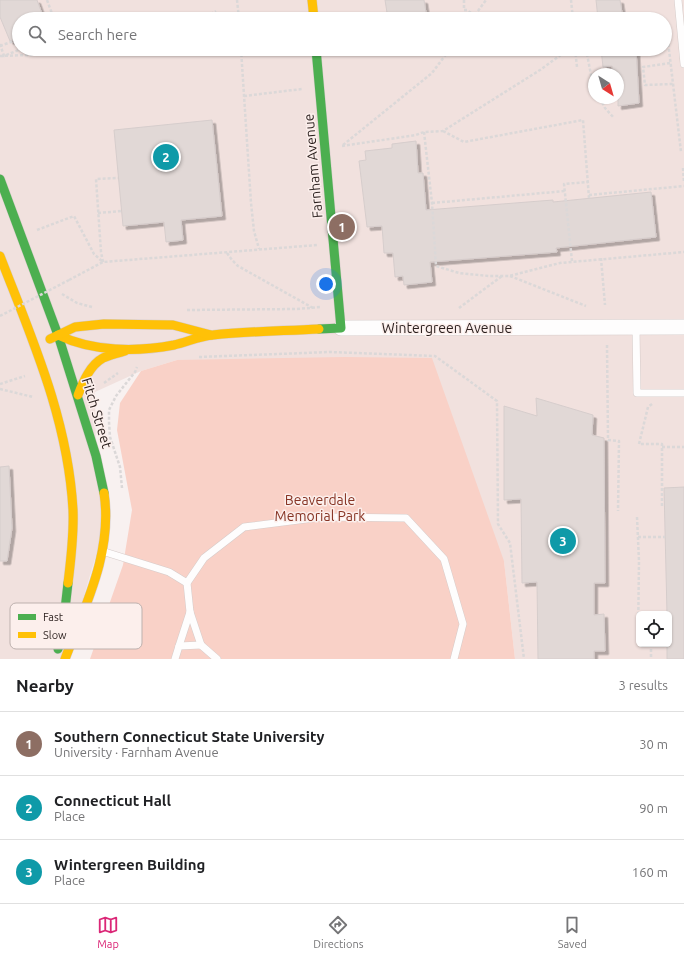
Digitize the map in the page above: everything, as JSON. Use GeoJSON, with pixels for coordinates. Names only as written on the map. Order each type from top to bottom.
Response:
{"type":"FeatureCollection","features":[{"type":"Feature","properties":{"kind":"main road"},"geometry":{"type":"LineString","coordinates":[[312,0],[313,12]]}},
{"type":"Feature","properties":{"kind":"main road","name":"Farnham Avenue"},"geometry":{"type":"LineString","coordinates":[[317,56],[341,328]]}},
{"type":"Feature","properties":{"kind":"main road","name":"Fitch Street"},"geometry":{"type":"LineString","coordinates":[[0,179],[58,335],[78,395],[96,456],[104,494],[106,522],[103,551],[97,575],[86,603]]}},
{"type":"Feature","properties":{"kind":"main road"},"geometry":{"type":"LineString","coordinates":[[0,256],[36,345],[61,427],[68,461],[73,511],[71,556],[66,603]]}},
{"type":"Feature","properties":{"kind":"main road","name":"Wintergreen Avenue"},"geometry":{"type":"LineString","coordinates":[[36,345],[77,327],[104,324],[173,326],[211,335]]}},
{"type":"Feature","properties":{"kind":"main road","name":"Wintergreen Avenue"},"geometry":{"type":"LineString","coordinates":[[58,335],[70,341],[84,345],[129,350],[174,345],[211,335],[341,328]]}},
{"type":"Feature","properties":{"kind":"main road"},"geometry":{"type":"LineString","coordinates":[[78,395],[84,380],[91,369],[102,359],[129,350]]}},
{"type":"Feature","properties":{"kind":"main road"},"geometry":{"type":"LineString","coordinates":[[55,659],[58,649]]}},
{"type":"Feature","properties":{"kind":"main road","name":"Fitch Street"},"geometry":{"type":"LineString","coordinates":[[65,659],[69,649]]}},
{"type":"Feature","properties":{"kind":"street","name":"Wintergreen Avenue"},"geometry":{"type":"LineString","coordinates":[[341,328],[684,327]]}},
{"type":"Feature","properties":{"kind":"lane"},"geometry":{"type":"LineString","coordinates":[[678,0],[684,64]]}},
{"type":"Feature","properties":{"kind":"lane"},"geometry":{"type":"LineString","coordinates":[[636,327],[636,393],[684,393]]}},
{"type":"Feature","properties":{"kind":"lane"},"geometry":{"type":"LineString","coordinates":[[217,659],[201,646],[190,612],[187,583],[204,558],[244,527],[322,517],[406,518],[444,559],[463,624],[454,659]]}},
{"type":"Feature","properties":{"kind":"lane"},"geometry":{"type":"LineString","coordinates":[[103,551],[169,572],[187,583]]}},
{"type":"Feature","properties":{"kind":"lane"},"geometry":{"type":"LineString","coordinates":[[175,659],[190,612]]}},
{"type":"Feature","properties":{"kind":"lane"},"geometry":{"type":"LineString","coordinates":[[179,646],[201,646]]}},
{"type":"Feature","properties":{"kind":"path"},"geometry":{"type":"LineString","coordinates":[[47,0],[51,12]]}},
{"type":"Feature","properties":{"kind":"path"},"geometry":{"type":"LineString","coordinates":[[237,0],[238,12]]}},
{"type":"Feature","properties":{"kind":"path"},"geometry":{"type":"LineString","coordinates":[[464,0],[464,10],[470,12]]}},
{"type":"Feature","properties":{"kind":"path"},"geometry":{"type":"LineString","coordinates":[[478,12],[486,0]]}},
{"type":"Feature","properties":{"kind":"path"},"geometry":{"type":"LineString","coordinates":[[571,0],[572,12]]}},
{"type":"Feature","properties":{"kind":"path"},"geometry":{"type":"LineString","coordinates":[[4,56],[0,45],[12,41]]}},
{"type":"Feature","properties":{"kind":"path"},"geometry":{"type":"LineString","coordinates":[[4,56],[12,53]]}},
{"type":"Feature","properties":{"kind":"path"},"geometry":{"type":"LineString","coordinates":[[0,56],[12,56]]}},
{"type":"Feature","properties":{"kind":"path"},"geometry":{"type":"LineString","coordinates":[[241,56],[251,203],[254,231],[259,250]]}},
{"type":"Feature","properties":{"kind":"path"},"geometry":{"type":"LineString","coordinates":[[445,56],[432,73],[342,146],[416,135],[424,132],[443,131],[540,70],[559,56]]}},
{"type":"Feature","properties":{"kind":"path"},"geometry":{"type":"LineString","coordinates":[[576,56],[577,67]]}},
{"type":"Feature","properties":{"kind":"path"},"geometry":{"type":"LineString","coordinates":[[587,56],[590,68]]}},
{"type":"Feature","properties":{"kind":"path"},"geometry":{"type":"LineString","coordinates":[[669,56],[681,152]]}},
{"type":"Feature","properties":{"kind":"path"},"geometry":{"type":"LineString","coordinates":[[670,63],[643,67],[645,85],[673,84]]}},
{"type":"Feature","properties":{"kind":"path"},"geometry":{"type":"LineString","coordinates":[[244,96],[302,89]]}},
{"type":"Feature","properties":{"kind":"path"},"geometry":{"type":"LineString","coordinates":[[603,104],[614,118]]}},
{"type":"Feature","properties":{"kind":"path"},"geometry":{"type":"LineString","coordinates":[[677,113],[682,112]]}},
{"type":"Feature","properties":{"kind":"path"},"geometry":{"type":"LineString","coordinates":[[443,131],[464,142],[583,120],[589,196],[684,184],[683,168]]}},
{"type":"Feature","properties":{"kind":"path"},"geometry":{"type":"LineString","coordinates":[[424,132],[432,203],[436,266],[459,273],[509,276],[560,262],[684,252]]}},
{"type":"Feature","properties":{"kind":"path"},"geometry":{"type":"LineString","coordinates":[[103,262],[96,180],[118,178]]}},
{"type":"Feature","properties":{"kind":"path"},"geometry":{"type":"LineString","coordinates":[[572,261],[564,184],[588,182]]}},
{"type":"Feature","properties":{"kind":"path"},"geometry":{"type":"LineString","coordinates":[[432,203],[565,191]]}},
{"type":"Feature","properties":{"kind":"path"},"geometry":{"type":"LineString","coordinates":[[98,213],[122,211]]}},
{"type":"Feature","properties":{"kind":"path"},"geometry":{"type":"LineString","coordinates":[[37,230],[74,216],[94,254],[103,262]]}},
{"type":"Feature","properties":{"kind":"path"},"geometry":{"type":"LineString","coordinates":[[0,316],[103,262],[334,244]]}},
{"type":"Feature","properties":{"kind":"path"},"geometry":{"type":"LineString","coordinates":[[316,245],[317,250]]}},
{"type":"Feature","properties":{"kind":"path"},"geometry":{"type":"LineString","coordinates":[[227,253],[238,266],[314,308]]}},
{"type":"Feature","properties":{"kind":"path"},"geometry":{"type":"LineString","coordinates":[[601,258],[605,305]]}},
{"type":"Feature","properties":{"kind":"path"},"geometry":{"type":"LineString","coordinates":[[459,308],[502,276]]}},
{"type":"Feature","properties":{"kind":"path"},"geometry":{"type":"LineString","coordinates":[[509,276],[586,306]]}},
{"type":"Feature","properties":{"kind":"path"},"geometry":{"type":"LineString","coordinates":[[63,295],[77,303],[97,308]]}},
{"type":"Feature","properties":{"kind":"path"},"geometry":{"type":"LineString","coordinates":[[182,310],[314,308],[321,307],[320,300]]}},
{"type":"Feature","properties":{"kind":"path"},"geometry":{"type":"LineString","coordinates":[[607,345],[608,440],[619,441],[618,511]]}},
{"type":"Feature","properties":{"kind":"path"},"geometry":{"type":"LineString","coordinates":[[194,358],[330,352],[435,356],[497,400],[498,524],[510,543],[524,659]]}},
{"type":"Feature","properties":{"kind":"path"},"geometry":{"type":"LineString","coordinates":[[131,368],[143,364]]}},
{"type":"Feature","properties":{"kind":"path"},"geometry":{"type":"LineString","coordinates":[[101,385],[120,372]]}},
{"type":"Feature","properties":{"kind":"path"},"geometry":{"type":"LineString","coordinates":[[0,384],[25,376]]}},
{"type":"Feature","properties":{"kind":"path"},"geometry":{"type":"LineString","coordinates":[[0,389],[33,397]]}},
{"type":"Feature","properties":{"kind":"path"},"geometry":{"type":"LineString","coordinates":[[653,403],[648,407],[639,444],[662,444],[662,447],[684,447]]}},
{"type":"Feature","properties":{"kind":"path"},"geometry":{"type":"LineString","coordinates":[[662,447],[662,507]]}},
{"type":"Feature","properties":{"kind":"path"},"geometry":{"type":"LineString","coordinates":[[637,517],[638,611]]}},
{"type":"Feature","properties":{"kind":"path"},"geometry":{"type":"LineString","coordinates":[[638,537],[665,537]]}},
{"type":"Feature","properties":{"kind":"path"},"geometry":{"type":"LineString","coordinates":[[651,647],[651,659]]}},
{"type":"Feature","properties":{"kind":"shaded area"},"geometry":{"type":"Polygon","coordinates":[[[0,0],[684,0],[684,659],[515,659],[504,561],[177,360],[141,371],[95,392],[96,456],[106,522],[82,603],[10,603],[10,649],[68,649],[65,659],[0,659],[0,0]]]}},
{"type":"Feature","properties":{"kind":"green space","name":"Beaverdale Memorial Park"},"geometry":{"type":"Polygon","coordinates":[[[344,357],[432,358],[504,561],[515,659],[90,659],[94,649],[142,649],[142,603],[110,603],[123,565],[132,510],[117,430],[120,403],[141,371],[177,360],[344,357]]]}},
{"type":"Feature","properties":{"kind":"building"},"geometry":{"type":"Polygon","coordinates":[[[0,0],[37,0],[41,12],[12,12],[12,40],[10,41],[0,17],[0,0]]]}},
{"type":"Feature","properties":{"kind":"building"},"geometry":{"type":"Polygon","coordinates":[[[385,0],[424,0],[426,12],[387,12],[385,0]]]}},
{"type":"Feature","properties":{"kind":"building"},"geometry":{"type":"Polygon","coordinates":[[[596,0],[620,0],[622,12],[597,12],[596,0]]]}},
{"type":"Feature","properties":{"kind":"building"},"geometry":{"type":"Polygon","coordinates":[[[602,56],[636,56],[639,103],[618,106],[618,104],[624,104],[624,68],[612,68],[612,66],[603,67],[602,56]]]}},
{"type":"Feature","properties":{"kind":"building"},"geometry":{"type":"Polygon","coordinates":[[[212,120],[222,216],[181,220],[183,240],[166,242],[164,222],[123,226],[114,130],[212,120]]]}},
{"type":"Feature","properties":{"kind":"building"},"geometry":{"type":"Polygon","coordinates":[[[416,141],[418,173],[423,173],[426,210],[553,200],[553,202],[651,192],[656,237],[556,248],[557,252],[430,262],[432,282],[404,285],[403,276],[395,277],[393,253],[384,253],[382,226],[367,227],[359,161],[366,160],[365,151],[392,148],[392,144],[416,141]]]}},
{"type":"Feature","properties":{"kind":"building"},"geometry":{"type":"Polygon","coordinates":[[[536,398],[593,415],[592,435],[604,438],[605,583],[594,583],[594,615],[604,614],[605,651],[594,651],[594,659],[538,659],[537,582],[522,583],[521,499],[504,500],[504,406],[537,416],[536,398]]]}},
{"type":"Feature","properties":{"kind":"building"},"geometry":{"type":"Polygon","coordinates":[[[9,466],[12,528],[7,561],[0,561],[0,467],[9,466]]]}},
{"type":"Feature","properties":{"kind":"building"},"geometry":{"type":"Polygon","coordinates":[[[684,487],[684,659],[667,659],[667,647],[672,647],[672,611],[667,611],[664,488],[684,487]]]}},
{"type":"Feature","properties":{"kind":"traffic: fast"},"geometry":{"type":"LineString","coordinates":[[317,56],[341,328],[319,329]]}},
{"type":"Feature","properties":{"kind":"traffic: fast"},"geometry":{"type":"LineString","coordinates":[[0,179],[58,335],[96,456],[104,493]]}},
{"type":"Feature","properties":{"kind":"traffic: fast"},"geometry":{"type":"LineString","coordinates":[[66,603],[68,583]]}},
{"type":"Feature","properties":{"kind":"traffic: slow"},"geometry":{"type":"LineString","coordinates":[[312,0],[313,12]]}},
{"type":"Feature","properties":{"kind":"traffic: slow"},"geometry":{"type":"LineString","coordinates":[[0,256],[47,380],[64,444],[70,476],[73,510],[73,537],[68,583]]}},
{"type":"Feature","properties":{"kind":"traffic: slow"},"geometry":{"type":"LineString","coordinates":[[50,339],[75,327],[104,324],[173,325],[211,335]]}},
{"type":"Feature","properties":{"kind":"traffic: slow"},"geometry":{"type":"LineString","coordinates":[[58,335],[86,345],[115,349],[145,349],[174,345],[213,335],[319,329]]}},
{"type":"Feature","properties":{"kind":"traffic: slow"},"geometry":{"type":"LineString","coordinates":[[78,395],[88,374],[98,361],[125,351]]}},
{"type":"Feature","properties":{"kind":"traffic: slow"},"geometry":{"type":"LineString","coordinates":[[87,603],[101,557],[105,536],[106,515],[104,493]]}},
{"type":"Feature","properties":{"kind":"traffic: slow"},"geometry":{"type":"LineString","coordinates":[[65,659],[69,649]]}},
{"type":"Feature","properties":{"kind":"place","name":"Connecticut Hall"},"geometry":{"type":"Point","coordinates":[166,157]}},
{"type":"Feature","properties":{"kind":"place","name":"Southern Connecticut State University"},"geometry":{"type":"Point","coordinates":[342,227]}},
{"type":"Feature","properties":{"kind":"place","name":"Wintergreen Building"},"geometry":{"type":"Point","coordinates":[563,541]}}]}
